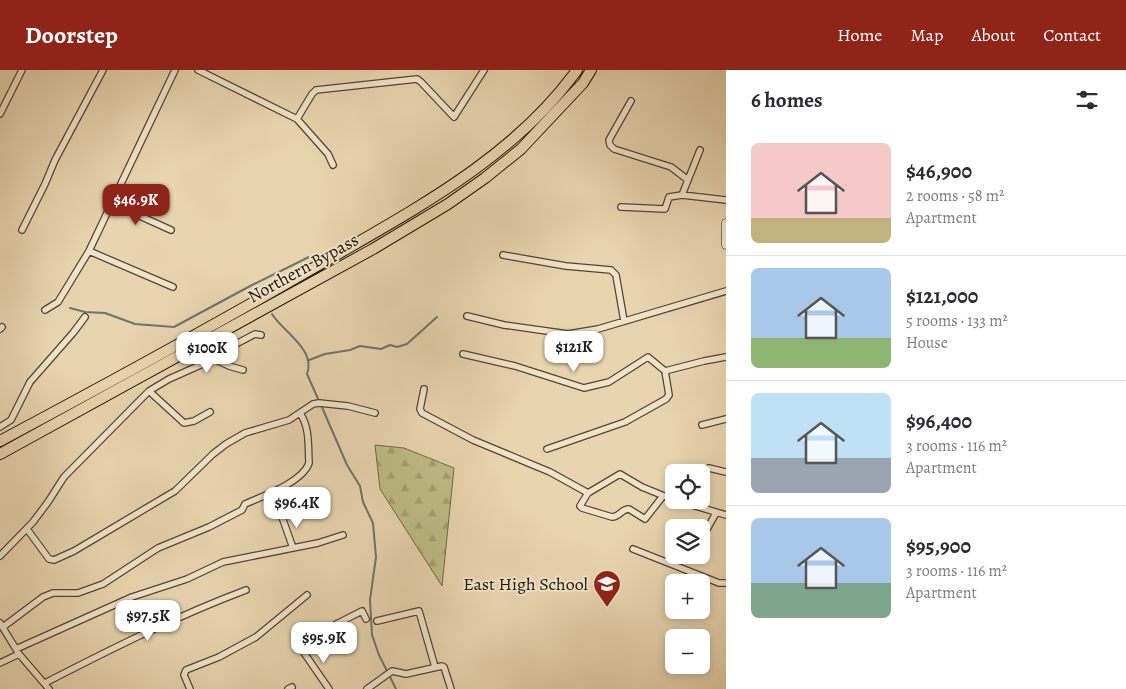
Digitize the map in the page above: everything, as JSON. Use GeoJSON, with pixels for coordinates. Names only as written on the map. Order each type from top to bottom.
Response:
{"type":"FeatureCollection","features":[{"type":"Feature","properties":{"kind":"highway","name":"Northern Bypass"},"geometry":{"type":"LineString","coordinates":[[0,441],[269,294],[443,192],[472,172],[531,123],[577,70]]}},
{"type":"Feature","properties":{"kind":"highway","name":"Northern Bypass"},"geometry":{"type":"LineString","coordinates":[[0,454],[373,249],[448,204],[521,149],[583,83],[591,70]]}},
{"type":"Feature","properties":{"kind":"street"},"geometry":{"type":"LineString","coordinates":[[0,114],[22,70]]}},
{"type":"Feature","properties":{"kind":"street"},"geometry":{"type":"LineString","coordinates":[[22,230],[103,70]]}},
{"type":"Feature","properties":{"kind":"street"},"geometry":{"type":"LineString","coordinates":[[45,310],[58,302],[89,251],[175,70]]}},
{"type":"Feature","properties":{"kind":"street"},"geometry":{"type":"LineString","coordinates":[[198,70],[298,119],[328,154],[332,165]]}},
{"type":"Feature","properties":{"kind":"street"},"geometry":{"type":"LineString","coordinates":[[298,119],[316,90],[408,79],[416,79],[422,82],[454,117],[484,70]]}},
{"type":"Feature","properties":{"kind":"street"},"geometry":{"type":"LineString","coordinates":[[631,101],[609,140],[610,145],[614,149],[671,167],[688,180]]}},
{"type":"Feature","properties":{"kind":"street"},"geometry":{"type":"LineString","coordinates":[[682,195],[700,150]]}},
{"type":"Feature","properties":{"kind":"street"},"geometry":{"type":"LineString","coordinates":[[621,207],[665,209],[669,197],[682,195],[726,200]]}},
{"type":"Feature","properties":{"kind":"street"},"geometry":{"type":"LineString","coordinates":[[111,203],[171,230]]}},
{"type":"Feature","properties":{"kind":"street"},"geometry":{"type":"LineString","coordinates":[[726,224],[726,245]]}},
{"type":"Feature","properties":{"kind":"street"},"geometry":{"type":"LineString","coordinates":[[89,251],[173,287]]}},
{"type":"Feature","properties":{"kind":"street"},"geometry":{"type":"LineString","coordinates":[[503,255],[566,266],[611,270],[616,275],[624,321]]}},
{"type":"Feature","properties":{"kind":"street"},"geometry":{"type":"LineString","coordinates":[[467,316],[504,325],[564,334],[587,332],[726,291]]}},
{"type":"Feature","properties":{"kind":"street"},"geometry":{"type":"LineString","coordinates":[[0,427],[10,420],[30,382],[73,333],[85,316]]}},
{"type":"Feature","properties":{"kind":"street"},"geometry":{"type":"LineString","coordinates":[[0,556],[48,502],[64,477],[149,391],[168,379],[205,363],[255,334],[261,335]]}},
{"type":"Feature","properties":{"kind":"street"},"geometry":{"type":"LineString","coordinates":[[463,354],[515,366],[584,388],[609,382],[648,357],[665,371],[669,395],[666,399],[625,422],[547,449]]}},
{"type":"Feature","properties":{"kind":"street"},"geometry":{"type":"LineString","coordinates":[[665,371],[726,357]]}},
{"type":"Feature","properties":{"kind":"street"},"geometry":{"type":"LineString","coordinates":[[212,358],[243,370]]}},
{"type":"Feature","properties":{"kind":"street"},"geometry":{"type":"LineString","coordinates":[[424,389],[420,406],[422,413],[473,440],[550,472],[588,494]]}},
{"type":"Feature","properties":{"kind":"street"},"geometry":{"type":"LineString","coordinates":[[149,391],[184,423],[194,421],[210,412]]}},
{"type":"Feature","properties":{"kind":"street"},"geometry":{"type":"LineString","coordinates":[[26,529],[49,559],[54,560],[81,547],[175,490],[202,463],[226,444],[245,433],[266,426],[276,425],[313,404],[319,403],[348,406],[375,413]]}},
{"type":"Feature","properties":{"kind":"street"},"geometry":{"type":"LineString","coordinates":[[49,689],[18,652],[1,625],[53,593],[78,594],[104,584],[158,548],[215,524],[242,510],[245,504],[297,478],[309,463],[308,436],[305,422],[300,413]]}},
{"type":"Feature","properties":{"kind":"street"},"geometry":{"type":"LineString","coordinates":[[702,425],[726,419]]}},
{"type":"Feature","properties":{"kind":"street"},"geometry":{"type":"LineString","coordinates":[[710,468],[726,472]]}},
{"type":"Feature","properties":{"kind":"street"},"geometry":{"type":"LineString","coordinates":[[621,474],[642,487],[663,496],[645,519],[629,509],[622,510],[615,517],[580,506],[588,494],[621,474]]}},
{"type":"Feature","properties":{"kind":"street"},"geometry":{"type":"LineString","coordinates":[[703,509],[726,515]]}},
{"type":"Feature","properties":{"kind":"street"},"geometry":{"type":"LineString","coordinates":[[710,524],[716,513]]}},
{"type":"Feature","properties":{"kind":"street"},"geometry":{"type":"LineString","coordinates":[[282,517],[293,548]]}},
{"type":"Feature","properties":{"kind":"street"},"geometry":{"type":"LineString","coordinates":[[0,663],[18,652],[132,597],[187,579],[223,562],[325,542],[343,535]]}},
{"type":"Feature","properties":{"kind":"street"},"geometry":{"type":"LineString","coordinates":[[633,550],[719,583],[726,583]]}},
{"type":"Feature","properties":{"kind":"street"},"geometry":{"type":"LineString","coordinates":[[45,683],[148,631],[246,590]]}},
{"type":"Feature","properties":{"kind":"street"},"geometry":{"type":"LineString","coordinates":[[190,689],[184,675],[186,670],[219,657],[256,637],[307,595]]}},
{"type":"Feature","properties":{"kind":"street"},"geometry":{"type":"LineString","coordinates":[[330,689],[300,647],[300,643],[362,611],[366,619]]}},
{"type":"Feature","properties":{"kind":"street"},"geometry":{"type":"LineString","coordinates":[[377,621],[419,611],[435,667]]}},
{"type":"Feature","properties":{"kind":"street"},"geometry":{"type":"LineString","coordinates":[[367,689],[388,672],[406,674],[442,666],[451,689]]}},
{"type":"Feature","properties":{"kind":"green space"},"geometry":{"type":"Polygon","coordinates":[[[375,445],[404,448],[454,468],[442,586],[380,489],[375,445]]]}},
{"type":"Feature","properties":{"kind":"waterway"},"geometry":{"type":"LineString","coordinates":[[70,308],[85,312],[105,313],[135,324],[174,327],[309,257]]}},
{"type":"Feature","properties":{"kind":"waterway"},"geometry":{"type":"LineString","coordinates":[[272,314],[303,349],[309,365],[307,374],[319,401]]}},
{"type":"Feature","properties":{"kind":"waterway"},"geometry":{"type":"LineString","coordinates":[[309,360],[325,354],[350,350],[360,346],[381,349],[390,345],[397,347],[407,344],[437,317]]}},
{"type":"Feature","properties":{"kind":"waterway"},"geometry":{"type":"LineString","coordinates":[[321,405],[347,465],[360,486],[363,502],[373,523],[376,557],[370,600],[372,635],[379,655],[396,689]]}},
{"type":"Feature","properties":{"kind":"place","name":"East High School"},"geometry":{"type":"Point","coordinates":[607,608]}}]}
